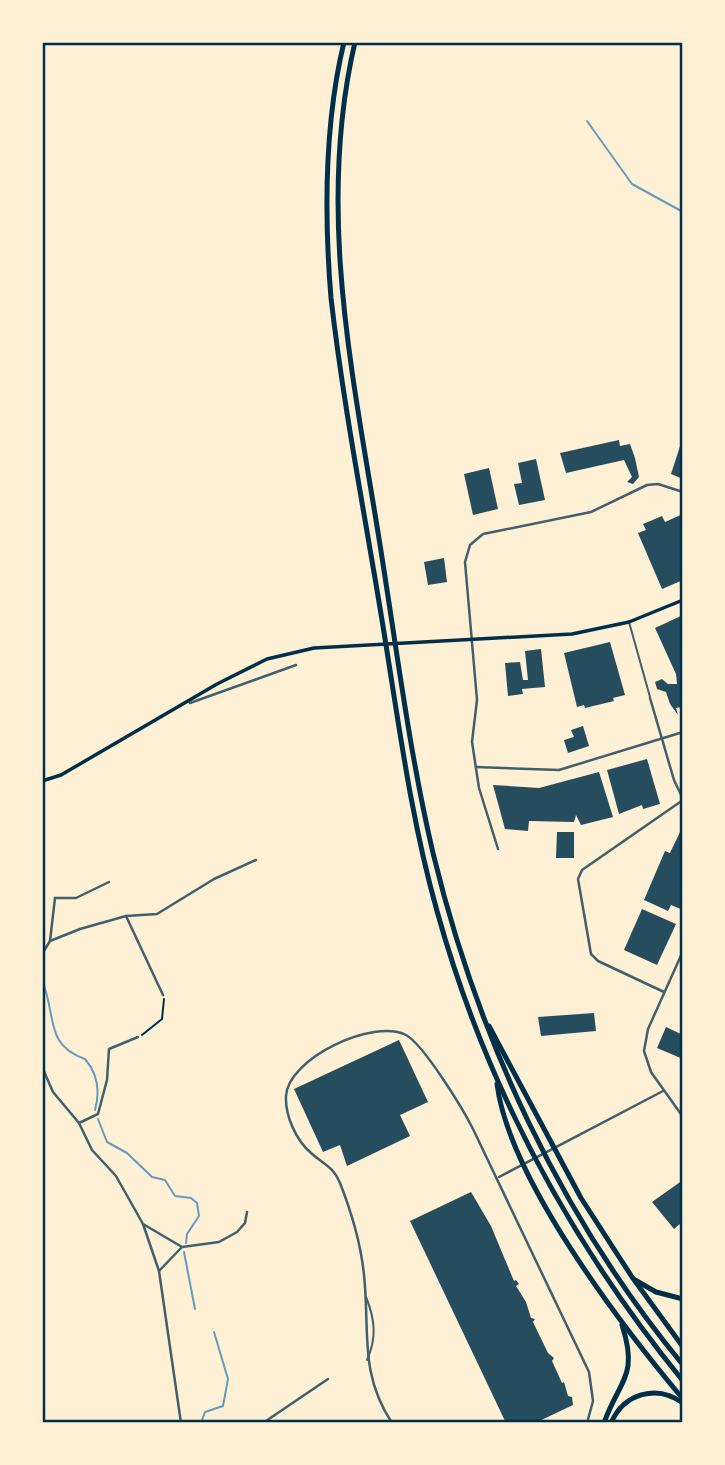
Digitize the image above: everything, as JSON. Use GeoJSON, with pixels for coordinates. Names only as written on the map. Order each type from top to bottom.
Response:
{"type":"FeatureCollection","features":[{"type":"Feature","properties":{"kind":"highway"},"geometry":{"type":"LineString","coordinates":[[344,42],[331,124],[326,223],[331,298],[410,791],[437,910],[457,976],[496,1077],[530,1149],[622,1303],[683,1381]]}},
{"type":"Feature","properties":{"kind":"highway"},"geometry":{"type":"LineString","coordinates":[[355,42],[342,125],[337,212],[341,297],[399,660],[433,850],[448,910],[484,1021],[549,1163],[628,1292],[683,1365]]}},
{"type":"Feature","properties":{"kind":"highway"},"geometry":{"type":"LineString","coordinates":[[484,1021],[494,1033],[513,1075],[559,1158],[632,1277],[683,1347]]}},
{"type":"Feature","properties":{"kind":"highway"},"geometry":{"type":"LineString","coordinates":[[496,1077],[500,1110],[520,1154],[563,1233],[616,1313],[683,1401]]}},
{"type":"Feature","properties":{"kind":"highway"},"geometry":{"type":"LineString","coordinates":[[632,1277],[656,1292],[683,1298]]}},
{"type":"Feature","properties":{"kind":"highway"},"geometry":{"type":"LineString","coordinates":[[604,1423],[629,1369],[628,1343],[616,1313]]}},
{"type":"Feature","properties":{"kind":"highway"},"geometry":{"type":"LineString","coordinates":[[611,1423],[619,1409],[640,1395],[666,1394],[683,1401]]}},
{"type":"Feature","properties":{"kind":"main road"},"geometry":{"type":"LineString","coordinates":[[42,781],[61,775],[190,703],[217,684],[267,659],[314,648],[572,634],[629,622],[683,600]]}},
{"type":"Feature","properties":{"kind":"street"},"geometry":{"type":"LineString","coordinates":[[498,849],[479,788],[472,742],[477,688],[470,641],[466,558],[470,545],[479,536],[518,525],[591,512],[647,485],[657,484],[683,492]]}},
{"type":"Feature","properties":{"kind":"street"},"geometry":{"type":"LineString","coordinates":[[190,703],[296,665]]}},
{"type":"Feature","properties":{"kind":"street"},"geometry":{"type":"LineString","coordinates":[[650,698],[661,739],[683,800],[582,870],[578,879],[591,954],[598,961],[664,992]]}},
{"type":"Feature","properties":{"kind":"street"},"geometry":{"type":"LineString","coordinates":[[476,767],[559,770],[683,732]]}},
{"type":"Feature","properties":{"kind":"street"},"geometry":{"type":"LineString","coordinates":[[50,940],[126,916],[157,914],[214,878],[256,860]]}},
{"type":"Feature","properties":{"kind":"street"},"geometry":{"type":"LineString","coordinates":[[42,954],[50,940],[55,898],[76,898],[109,882]]}},
{"type":"Feature","properties":{"kind":"street"},"geometry":{"type":"LineString","coordinates":[[126,916],[163,995]]}},
{"type":"Feature","properties":{"kind":"street"},"geometry":{"type":"LineString","coordinates":[[683,951],[648,1029],[644,1051],[651,1072],[683,1117]]}},
{"type":"Feature","properties":{"kind":"street"},"geometry":{"type":"LineString","coordinates":[[392,1423],[373,1388],[367,1360],[366,1296],[362,1259],[340,1183],[332,1168],[311,1153],[298,1138],[288,1110],[287,1089],[303,1064],[366,1033],[387,1030],[408,1037],[420,1047],[460,1103],[589,1372],[593,1401],[587,1423]]}},
{"type":"Feature","properties":{"kind":"street"},"geometry":{"type":"LineString","coordinates":[[79,1123],[98,1114],[107,1080],[108,1049],[138,1037]]}},
{"type":"Feature","properties":{"kind":"street"},"geometry":{"type":"LineString","coordinates":[[42,1067],[53,1092],[79,1123],[92,1150],[124,1189],[143,1224],[159,1271],[181,1423]]}},
{"type":"Feature","properties":{"kind":"street"},"geometry":{"type":"LineString","coordinates":[[497,1177],[663,1091]]}},
{"type":"Feature","properties":{"kind":"street"},"geometry":{"type":"LineString","coordinates":[[143,1224],[182,1247],[219,1242],[237,1232],[244,1223],[247,1212]]}},
{"type":"Feature","properties":{"kind":"street"},"geometry":{"type":"LineString","coordinates":[[159,1271],[182,1247]]}},
{"type":"Feature","properties":{"kind":"street"},"geometry":{"type":"LineString","coordinates":[[263,1423],[328,1379]]}},
{"type":"Feature","properties":{"kind":"lane"},"geometry":{"type":"LineString","coordinates":[[629,622],[650,698]]}},
{"type":"Feature","properties":{"kind":"lane"},"geometry":{"type":"LineString","coordinates":[[366,1296],[374,1326],[373,1343],[367,1360]]}},
{"type":"Feature","properties":{"kind":"path"},"geometry":{"type":"LineString","coordinates":[[138,1037],[162,1019],[166,1009],[163,995]]}},
{"type":"Feature","properties":{"kind":"building"},"geometry":{"type":"Polygon","coordinates":[[[683,437],[683,479],[671,474],[683,437]]]}},
{"type":"Feature","properties":{"kind":"building"},"geometry":{"type":"Polygon","coordinates":[[[619,440],[620,446],[630,444],[635,458],[639,477],[633,484],[627,482],[632,477],[624,460],[566,473],[560,453],[619,440]]]}},
{"type":"Feature","properties":{"kind":"building"},"geometry":{"type":"Polygon","coordinates":[[[536,459],[545,500],[519,505],[514,484],[522,483],[518,463],[536,459]]]}},
{"type":"Feature","properties":{"kind":"building"},"geometry":{"type":"Polygon","coordinates":[[[489,468],[498,509],[473,515],[464,474],[489,468]]]}},
{"type":"Feature","properties":{"kind":"building"},"geometry":{"type":"Polygon","coordinates":[[[683,514],[683,580],[662,589],[638,533],[646,530],[643,524],[662,516],[665,522],[683,514]]]}},
{"type":"Feature","properties":{"kind":"building"},"geometry":{"type":"Polygon","coordinates":[[[444,558],[447,582],[428,585],[424,562],[444,558]]]}},
{"type":"Feature","properties":{"kind":"building"},"geometry":{"type":"Polygon","coordinates":[[[683,615],[682,707],[676,708],[678,715],[666,692],[657,689],[655,682],[662,679],[668,684],[677,684],[676,674],[655,628],[683,615]]]}},
{"type":"Feature","properties":{"kind":"building"},"geometry":{"type":"Polygon","coordinates":[[[610,642],[625,695],[613,698],[614,701],[585,708],[584,705],[577,707],[564,653],[610,642]]]}},
{"type":"Feature","properties":{"kind":"building"},"geometry":{"type":"Polygon","coordinates":[[[541,649],[545,687],[522,689],[523,694],[508,696],[505,663],[520,662],[523,680],[528,680],[525,651],[541,649]]]}},
{"type":"Feature","properties":{"kind":"building"},"geometry":{"type":"Polygon","coordinates":[[[583,726],[589,746],[568,753],[564,740],[574,737],[571,730],[583,726]]]}},
{"type":"Feature","properties":{"kind":"building"},"geometry":{"type":"Polygon","coordinates":[[[647,759],[660,804],[643,809],[642,805],[619,814],[607,770],[647,759]]]}},
{"type":"Feature","properties":{"kind":"building"},"geometry":{"type":"Polygon","coordinates":[[[599,772],[613,817],[581,825],[576,815],[574,822],[529,821],[528,831],[505,829],[493,785],[539,788],[599,772]]]}},
{"type":"Feature","properties":{"kind":"building"},"geometry":{"type":"Polygon","coordinates":[[[681,830],[683,910],[671,905],[668,911],[644,900],[665,851],[670,853],[681,830]]]}},
{"type":"Feature","properties":{"kind":"building"},"geometry":{"type":"Polygon","coordinates":[[[557,832],[574,832],[574,858],[556,858],[557,832]]]}},
{"type":"Feature","properties":{"kind":"building"},"geometry":{"type":"Polygon","coordinates":[[[642,909],[676,924],[657,965],[624,950],[642,909]]]}},
{"type":"Feature","properties":{"kind":"building"},"geometry":{"type":"Polygon","coordinates":[[[594,1013],[596,1031],[541,1036],[538,1017],[594,1013]]]}},
{"type":"Feature","properties":{"kind":"building"},"geometry":{"type":"Polygon","coordinates":[[[666,1027],[683,1035],[683,1059],[657,1048],[666,1027]]]}},
{"type":"Feature","properties":{"kind":"building"},"geometry":{"type":"Polygon","coordinates":[[[399,1040],[428,1102],[400,1115],[410,1136],[347,1166],[340,1145],[323,1152],[294,1089],[399,1040]]]}},
{"type":"Feature","properties":{"kind":"building"},"geometry":{"type":"Polygon","coordinates":[[[683,1180],[683,1226],[681,1223],[674,1229],[652,1202],[683,1180]]]}},
{"type":"Feature","properties":{"kind":"building"},"geometry":{"type":"Polygon","coordinates":[[[471,1192],[491,1226],[514,1281],[519,1284],[516,1286],[526,1302],[531,1318],[535,1319],[533,1322],[548,1353],[554,1358],[552,1361],[562,1383],[564,1382],[568,1396],[572,1397],[573,1405],[535,1423],[506,1423],[410,1221],[471,1192]]]}},
{"type":"Feature","properties":{"kind":"waterway"},"geometry":{"type":"LineString","coordinates":[[587,121],[632,184],[683,212]]}},
{"type":"Feature","properties":{"kind":"waterway"},"geometry":{"type":"LineString","coordinates":[[42,981],[57,1037],[63,1046],[85,1059],[93,1071],[97,1090],[95,1110]]}},
{"type":"Feature","properties":{"kind":"waterway"},"geometry":{"type":"LineString","coordinates":[[98,1119],[107,1142],[127,1153],[152,1177],[165,1180],[175,1196],[191,1198],[197,1203],[199,1216],[187,1234],[186,1243]]}},
{"type":"Feature","properties":{"kind":"waterway"},"geometry":{"type":"LineString","coordinates":[[184,1252],[195,1309]]}},
{"type":"Feature","properties":{"kind":"waterway"},"geometry":{"type":"LineString","coordinates":[[201,1423],[205,1412],[223,1406],[228,1379],[214,1332]]}}]}
